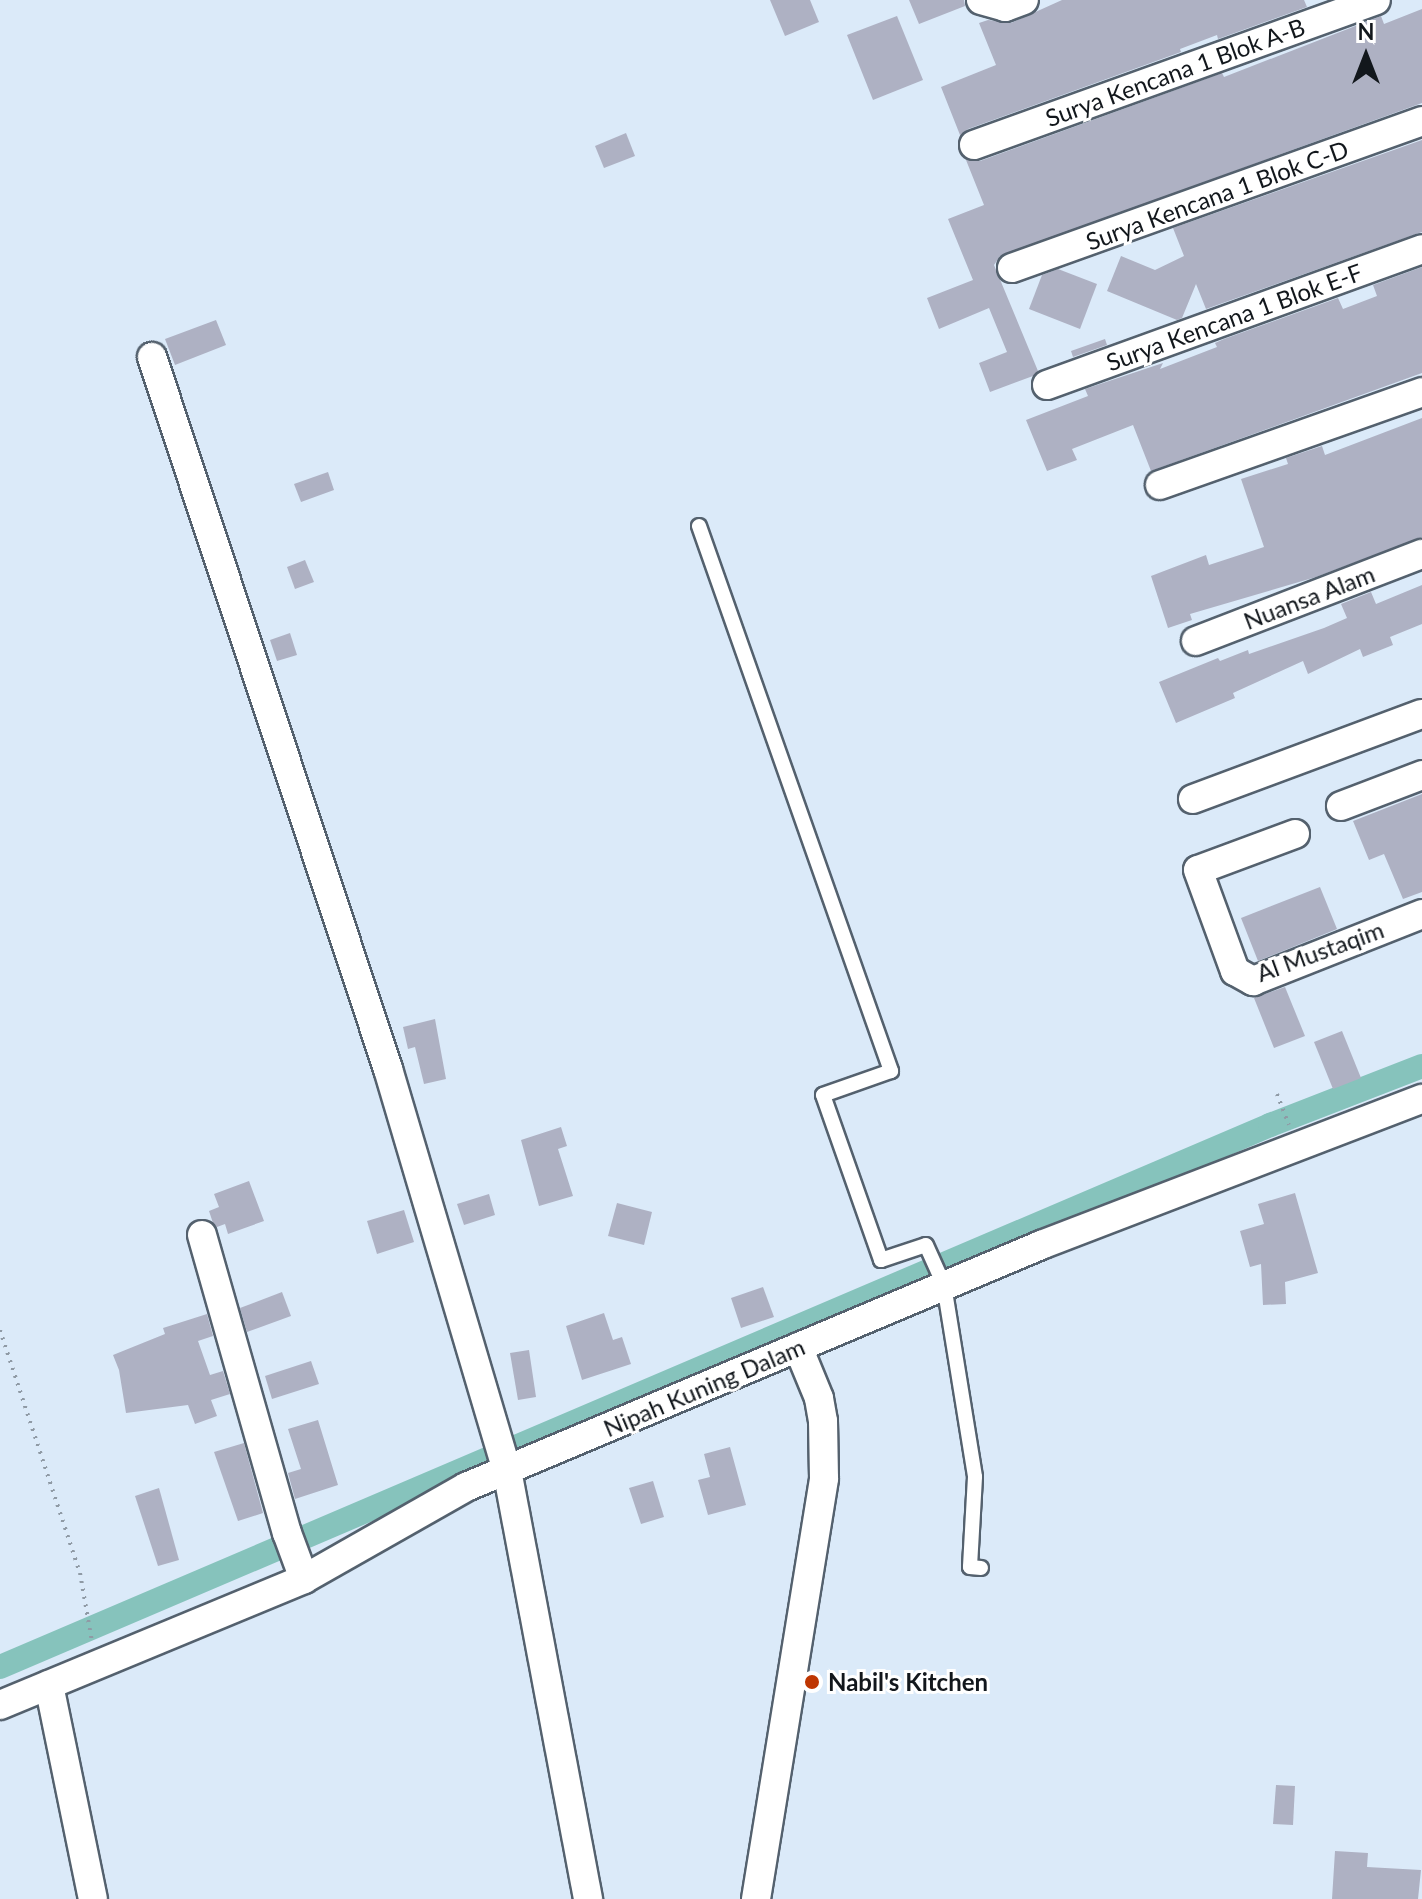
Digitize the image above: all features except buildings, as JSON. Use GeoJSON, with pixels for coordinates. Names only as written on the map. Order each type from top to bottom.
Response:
{"type":"FeatureCollection","features":[{"type":"Feature","properties":{"kind":"street","name":"Surya Kencana 1 Blok A-B"},"geometry":{"type":"LineString","coordinates":[[974,145],[1376,0]]}},
{"type":"Feature","properties":{"kind":"street","name":"Surya Kencana 1 Blok C-D"},"geometry":{"type":"LineString","coordinates":[[1012,268],[1422,121]]}},
{"type":"Feature","properties":{"kind":"street","name":"Surya Kencana 1 Blok E-F"},"geometry":{"type":"LineString","coordinates":[[1047,385],[1422,249]]}},
{"type":"Feature","properties":{"kind":"street"},"geometry":{"type":"LineString","coordinates":[[152,357],[388,1069],[504,1459],[588,1899]]}},
{"type":"Feature","properties":{"kind":"street"},"geometry":{"type":"LineString","coordinates":[[1160,485],[1422,392]]}},
{"type":"Feature","properties":{"kind":"street","name":"Nuansa Alam"},"geometry":{"type":"LineString","coordinates":[[1196,641],[1422,554]]}},
{"type":"Feature","properties":{"kind":"street"},"geometry":{"type":"LineString","coordinates":[[1193,799],[1422,714]]}},
{"type":"Feature","properties":{"kind":"street"},"geometry":{"type":"LineString","coordinates":[[1341,806],[1422,775]]}},
{"type":"Feature","properties":{"kind":"street","name":"Al Mustaqim"},"geometry":{"type":"LineString","coordinates":[[1295,834],[1198,870],[1235,971],[1253,981],[1422,914]]}},
{"type":"Feature","properties":{"kind":"street","name":"Nipah Kuning Dalam"},"geometry":{"type":"LineString","coordinates":[[0,1705],[49,1685],[295,1556],[466,1487],[504,1459],[798,1347],[942,1283],[1422,1099]]}},
{"type":"Feature","properties":{"kind":"street"},"geometry":{"type":"LineString","coordinates":[[202,1235],[295,1556]]}},
{"type":"Feature","properties":{"kind":"street"},"geometry":{"type":"LineString","coordinates":[[756,1899],[824,1478],[821,1410],[798,1347]]}},
{"type":"Feature","properties":{"kind":"street"},"geometry":{"type":"LineString","coordinates":[[49,1685],[93,1899]]}},
{"type":"Feature","properties":{"kind":"lane"},"geometry":{"type":"LineString","coordinates":[[699,526],[891,1071],[823,1095],[881,1260],[926,1245],[942,1283],[975,1477],[970,1567],[981,1568]]}},
{"type":"Feature","properties":{"kind":"path"},"geometry":{"type":"LineString","coordinates":[[1277,1094],[1285,1114]]}},
{"type":"Feature","properties":{"kind":"path"},"geometry":{"type":"LineString","coordinates":[[0,1330],[80,1573],[94,1650]]}},
{"type":"Feature","properties":{"kind":"waterway"},"geometry":{"type":"LineString","coordinates":[[0,1667],[1270,1125],[1422,1066]]}},
{"type":"Feature","properties":{"kind":"place","name":"Nabil's Kitchen"},"geometry":{"type":"Point","coordinates":[812,1682]}}]}
